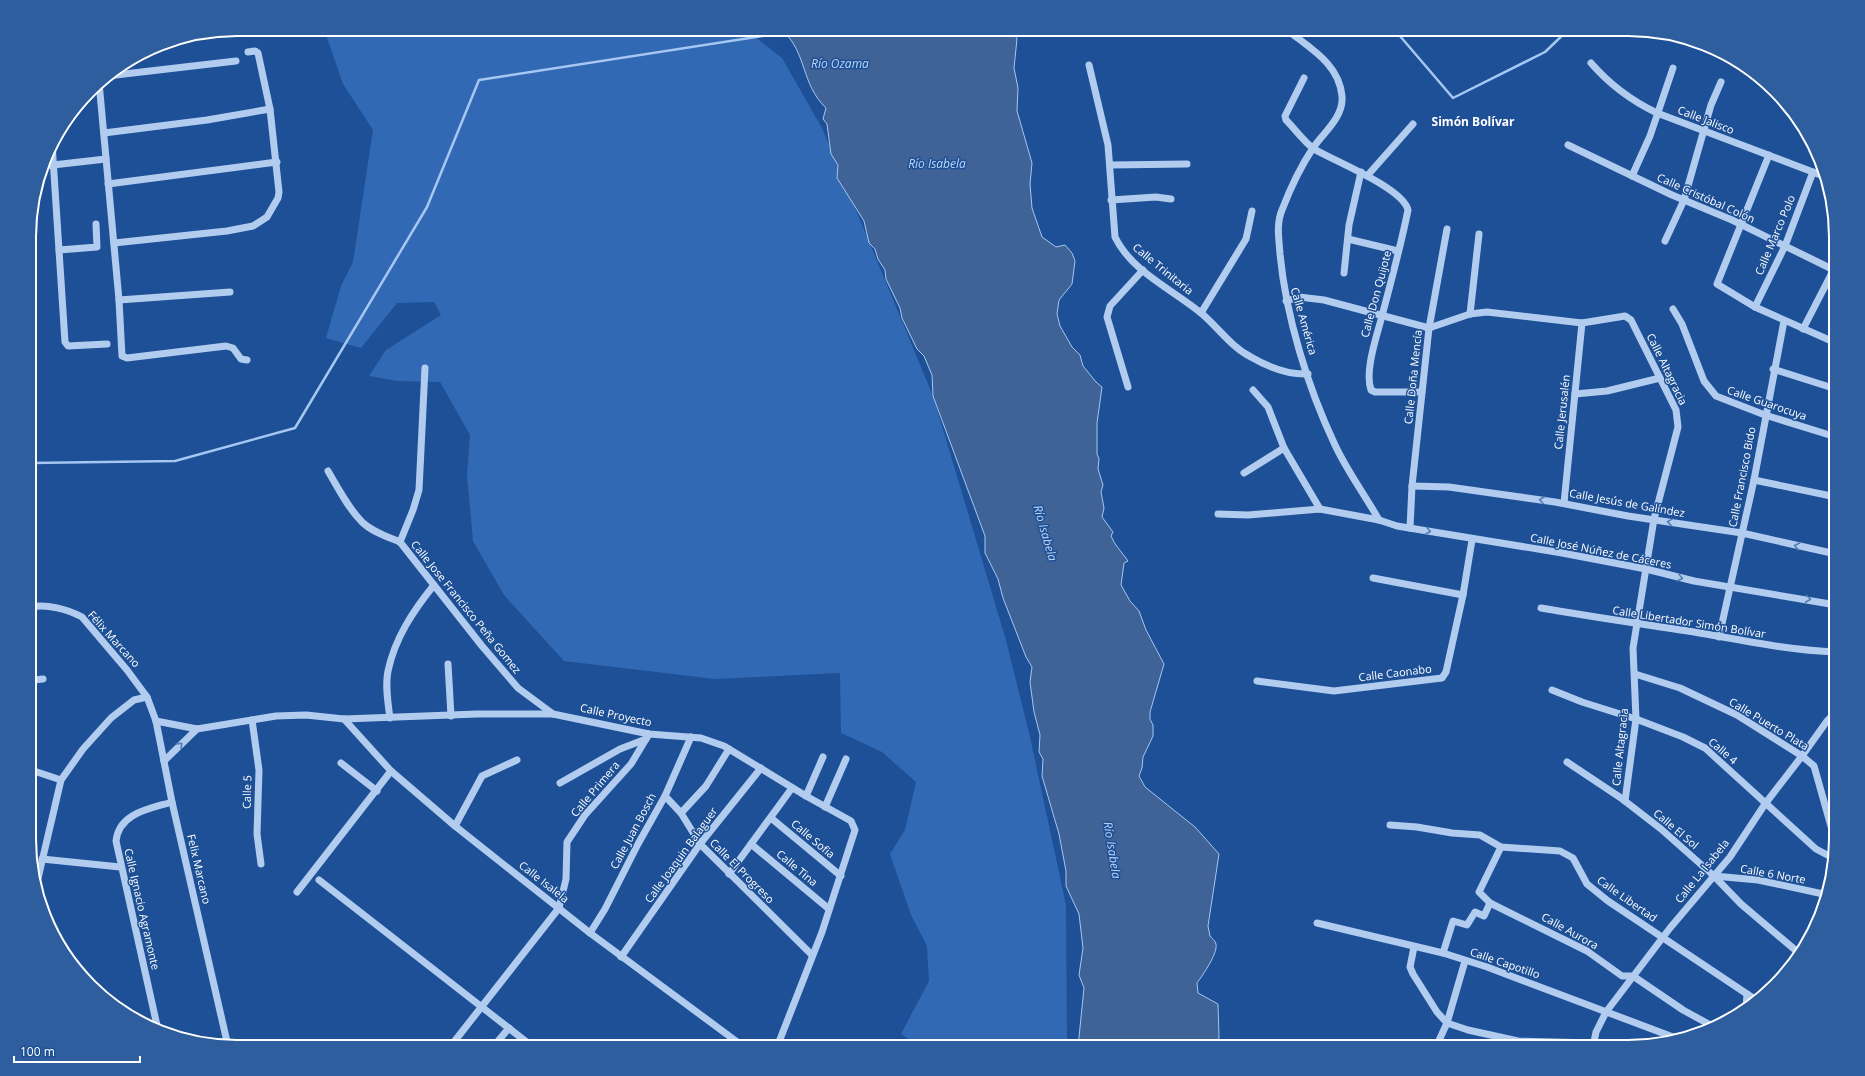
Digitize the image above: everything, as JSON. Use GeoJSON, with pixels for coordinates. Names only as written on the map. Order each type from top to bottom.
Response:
{"type":"FeatureCollection","features":[{"type":"Feature","properties":{"kind":"street","name":"Calle América"},"geometry":{"type":"LineString","coordinates":[[1295,36],[1329,63],[1340,87],[1342,104],[1331,125],[1313,148],[1282,211],[1279,224],[1283,285],[1286,301],[1308,374],[1335,446],[1379,520]]}},
{"type":"Feature","properties":{"kind":"street"},"geometry":{"type":"LineString","coordinates":[[114,243],[227,231],[253,226],[267,217],[278,198],[277,162],[270,109],[258,53],[255,51],[248,52]]}},
{"type":"Feature","properties":{"kind":"street"},"geometry":{"type":"LineString","coordinates":[[118,75],[236,61]]}},
{"type":"Feature","properties":{"kind":"street","name":"Calle Jalisco"},"geometry":{"type":"LineString","coordinates":[[1591,63],[1606,81],[1642,106],[1704,132],[1819,174]]}},
{"type":"Feature","properties":{"kind":"street","name":"Calle Trinitaria"},"geometry":{"type":"LineString","coordinates":[[1089,65],[1108,145],[1111,200],[1116,237],[1121,249],[1143,270],[1201,314],[1232,344],[1249,356],[1285,372],[1308,374]]}},
{"type":"Feature","properties":{"kind":"street"},"geometry":{"type":"LineString","coordinates":[[1632,176],[1650,136],[1673,68]]}},
{"type":"Feature","properties":{"kind":"street"},"geometry":{"type":"LineString","coordinates":[[1304,78],[1285,119],[1313,148],[1364,174]]}},
{"type":"Feature","properties":{"kind":"street"},"geometry":{"type":"LineString","coordinates":[[1665,241],[1684,200],[1711,105],[1721,82]]}},
{"type":"Feature","properties":{"kind":"street"},"geometry":{"type":"LineString","coordinates":[[100,90],[119,300],[122,356],[125,358],[226,346],[232,348],[241,360],[247,360]]}},
{"type":"Feature","properties":{"kind":"street"},"geometry":{"type":"LineString","coordinates":[[104,133],[206,120],[270,109]]}},
{"type":"Feature","properties":{"kind":"street"},"geometry":{"type":"LineString","coordinates":[[1344,273],[1348,239],[1364,174],[1413,124]]}},
{"type":"Feature","properties":{"kind":"street","name":"Calle Cristóbal Colón"},"geometry":{"type":"LineString","coordinates":[[1568,145],[1684,200],[1829,265]]}},
{"type":"Feature","properties":{"kind":"street"},"geometry":{"type":"LineString","coordinates":[[1769,155],[1717,284],[1755,307],[1829,340]]}},
{"type":"Feature","properties":{"kind":"street"},"geometry":{"type":"LineString","coordinates":[[53,157],[65,342],[68,346],[107,344]]}},
{"type":"Feature","properties":{"kind":"street"},"geometry":{"type":"LineString","coordinates":[[49,165],[106,159]]}},
{"type":"Feature","properties":{"kind":"street"},"geometry":{"type":"LineString","coordinates":[[108,184],[277,162]]}},
{"type":"Feature","properties":{"kind":"street"},"geometry":{"type":"LineString","coordinates":[[1110,166],[1186,164]]}},
{"type":"Feature","properties":{"kind":"street","name":"Calle Marco Polo"},"geometry":{"type":"LineString","coordinates":[[1755,307],[1785,246],[1814,172]]}},
{"type":"Feature","properties":{"kind":"street","name":"Calle Don Quijote"},"geometry":{"type":"LineString","coordinates":[[1364,174],[1403,201],[1408,210],[1372,353],[1369,385],[1371,390],[1375,392],[1422,392]]}},
{"type":"Feature","properties":{"kind":"street"},"geometry":{"type":"LineString","coordinates":[[1111,200],[1156,197],[1172,199]]}},
{"type":"Feature","properties":{"kind":"street"},"geometry":{"type":"LineString","coordinates":[[1201,314],[1246,239],[1252,211]]}},
{"type":"Feature","properties":{"kind":"street"},"geometry":{"type":"LineString","coordinates":[[58,250],[97,247],[96,224]]}},
{"type":"Feature","properties":{"kind":"street","name":"Calle Doña Mencía"},"geometry":{"type":"LineString","coordinates":[[1410,528],[1412,486],[1429,328],[1447,229]]}},
{"type":"Feature","properties":{"kind":"street"},"geometry":{"type":"LineString","coordinates":[[1470,314],[1479,234]]}},
{"type":"Feature","properties":{"kind":"street"},"geometry":{"type":"LineString","coordinates":[[1348,239],[1398,251]]}},
{"type":"Feature","properties":{"kind":"street"},"geometry":{"type":"LineString","coordinates":[[1128,387],[1108,317],[1108,311],[1110,306],[1143,270]]}},
{"type":"Feature","properties":{"kind":"street"},"geometry":{"type":"LineString","coordinates":[[1803,329],[1829,279]]}},
{"type":"Feature","properties":{"kind":"street"},"geometry":{"type":"LineString","coordinates":[[119,300],[230,292]]}},
{"type":"Feature","properties":{"kind":"street"},"geometry":{"type":"LineString","coordinates":[[1286,301],[1299,297],[1309,298],[1383,314],[1429,328]]}},
{"type":"Feature","properties":{"kind":"street","name":"Calle Guarocuya"},"geometry":{"type":"LineString","coordinates":[[1673,309],[1682,324],[1704,381],[1710,390],[1724,401],[1829,434]]}},
{"type":"Feature","properties":{"kind":"street","name":"Calle Altagracia"},"geometry":{"type":"LineString","coordinates":[[1429,328],[1470,314],[1487,312],[1582,323],[1625,316],[1628,318],[1676,410],[1678,427],[1654,519],[1633,648],[1636,719],[1625,801]]}},
{"type":"Feature","properties":{"kind":"street","name":"Calle Francisco Bido"},"geometry":{"type":"LineString","coordinates":[[1719,637],[1754,480],[1773,369],[1784,321]]}},
{"type":"Feature","properties":{"kind":"street","name":"Calle Jerusalén"},"geometry":{"type":"LineString","coordinates":[[1564,503],[1582,323]]}},
{"type":"Feature","properties":{"kind":"street"},"geometry":{"type":"LineString","coordinates":[[328,471],[341,495],[362,522],[372,529],[400,542],[419,490],[425,368]]}},
{"type":"Feature","properties":{"kind":"street"},"geometry":{"type":"LineString","coordinates":[[1773,369],[1829,387]]}},
{"type":"Feature","properties":{"kind":"street"},"geometry":{"type":"LineString","coordinates":[[1575,394],[1607,392],[1660,378]]}},
{"type":"Feature","properties":{"kind":"street"},"geometry":{"type":"LineString","coordinates":[[1253,390],[1268,407],[1284,448],[1320,509]]}},
{"type":"Feature","properties":{"kind":"street"},"geometry":{"type":"LineString","coordinates":[[1244,473],[1284,448]]}},
{"type":"Feature","properties":{"kind":"street"},"geometry":{"type":"LineString","coordinates":[[1754,480],[1829,496]]}},
{"type":"Feature","properties":{"kind":"street","name":"Calle Jesús de Galíndez"},"geometry":{"type":"LineString","coordinates":[[1412,486],[1450,487],[1564,503],[1742,533],[1829,552]]}},
{"type":"Feature","properties":{"kind":"street","name":"Calle José Núñez de Cáceres"},"geometry":{"type":"LineString","coordinates":[[1218,514],[1248,515],[1320,509],[1379,520],[1397,526],[1472,540],[1562,553],[1646,569],[1731,588],[1829,603]]}},
{"type":"Feature","properties":{"kind":"street","name":"Calle Caonabo"},"geometry":{"type":"LineString","coordinates":[[1257,680],[1334,691],[1442,678],[1446,672],[1463,595],[1472,540]]}},
{"type":"Feature","properties":{"kind":"street","name":"Calle Jose Francisco Peña Gomez"},"geometry":{"type":"LineString","coordinates":[[400,542],[482,646],[518,688],[553,714]]}},
{"type":"Feature","properties":{"kind":"street"},"geometry":{"type":"LineString","coordinates":[[1373,578],[1463,595]]}},
{"type":"Feature","properties":{"kind":"street"},"geometry":{"type":"LineString","coordinates":[[390,718],[387,695],[388,672],[397,642],[413,610],[434,585]]}},
{"type":"Feature","properties":{"kind":"street","name":"Félix Marcano"},"geometry":{"type":"LineString","coordinates":[[36,606],[42,605],[74,613],[82,617],[127,670],[147,697]]}},
{"type":"Feature","properties":{"kind":"street","name":"Calle Libertador Simón Bolívar"},"geometry":{"type":"LineString","coordinates":[[1541,608],[1771,646],[1829,651]]}},
{"type":"Feature","properties":{"kind":"street"},"geometry":{"type":"LineString","coordinates":[[448,664],[451,716]]}},
{"type":"Feature","properties":{"kind":"street","name":"Calle Puerto Plata"},"geometry":{"type":"LineString","coordinates":[[1635,674],[1680,688],[1737,715],[1802,756],[1814,766],[1829,819]]}},
{"type":"Feature","properties":{"kind":"street"},"geometry":{"type":"LineString","coordinates":[[36,680],[43,679]]}},
{"type":"Feature","properties":{"kind":"street","name":"Calle 4"},"geometry":{"type":"LineString","coordinates":[[1552,690],[1582,702],[1636,719],[1683,737],[1705,748],[1816,849],[1828,856]]}},
{"type":"Feature","properties":{"kind":"street"},"geometry":{"type":"LineString","coordinates":[[39,872],[61,780],[83,749],[111,718],[134,700],[147,697]]}},
{"type":"Feature","properties":{"kind":"street","name":"Felix Marcano"},"geometry":{"type":"LineString","coordinates":[[147,697],[156,722],[172,802],[227,1040]]}},
{"type":"Feature","properties":{"kind":"street","name":"Calle Proyecto"},"geometry":{"type":"LineString","coordinates":[[156,722],[197,729],[276,716],[306,715],[344,719],[553,714],[648,736],[701,738],[729,749],[792,788],[851,821],[855,830],[841,876]]}},
{"type":"Feature","properties":{"kind":"street","name":"Calle Isalela"},"geometry":{"type":"LineString","coordinates":[[344,719],[390,772],[455,826],[621,957],[734,1040]]}},
{"type":"Feature","properties":{"kind":"street","name":"Calle La Isabela"},"geometry":{"type":"LineString","coordinates":[[1594,1040],[1596,1032],[1606,1012],[1663,937],[1730,857],[1765,804],[1829,719]]}},
{"type":"Feature","properties":{"kind":"street","name":"Calle 5"},"geometry":{"type":"LineString","coordinates":[[252,720],[259,770],[257,834],[261,864]]}},
{"type":"Feature","properties":{"kind":"street"},"geometry":{"type":"LineString","coordinates":[[164,761],[197,729]]}},
{"type":"Feature","properties":{"kind":"street"},"geometry":{"type":"LineString","coordinates":[[560,783],[620,749],[648,736]]}},
{"type":"Feature","properties":{"kind":"street","name":"Calle Primera"},"geometry":{"type":"LineString","coordinates":[[559,908],[566,879],[567,842],[585,815],[630,764],[648,736]]}},
{"type":"Feature","properties":{"kind":"street","name":"Calle Juan Bosch"},"geometry":{"type":"LineString","coordinates":[[590,933],[605,909],[638,844],[665,796],[691,737]]}},
{"type":"Feature","properties":{"kind":"street"},"geometry":{"type":"LineString","coordinates":[[680,813],[706,786],[729,749]]}},
{"type":"Feature","properties":{"kind":"street"},"geometry":{"type":"LineString","coordinates":[[806,796],[823,757]]}},
{"type":"Feature","properties":{"kind":"street"},"geometry":{"type":"LineString","coordinates":[[825,807],[846,759]]}},
{"type":"Feature","properties":{"kind":"street"},"geometry":{"type":"LineString","coordinates":[[455,826],[482,776],[517,760]]}},
{"type":"Feature","properties":{"kind":"street","name":"Calle El Sol"},"geometry":{"type":"LineString","coordinates":[[1567,762],[1625,801],[1661,829],[1714,876],[1741,904],[1796,950]]}},
{"type":"Feature","properties":{"kind":"street"},"geometry":{"type":"LineString","coordinates":[[341,763],[377,790]]}},
{"type":"Feature","properties":{"kind":"street","name":"Calle Joaquin Balaguer"},"geometry":{"type":"LineString","coordinates":[[621,957],[700,844],[761,768]]}},
{"type":"Feature","properties":{"kind":"street"},"geometry":{"type":"LineString","coordinates":[[36,772],[61,780]]}},
{"type":"Feature","properties":{"kind":"street"},"geometry":{"type":"LineString","coordinates":[[297,892],[390,772]]}},
{"type":"Feature","properties":{"kind":"street"},"geometry":{"type":"LineString","coordinates":[[729,874],[772,818],[792,788]]}},
{"type":"Feature","properties":{"kind":"street","name":"Calle El Progreso"},"geometry":{"type":"LineString","coordinates":[[665,796],[680,813],[700,844],[812,955]]}},
{"type":"Feature","properties":{"kind":"street","name":"Calle Ignacio Agramonte"},"geometry":{"type":"LineString","coordinates":[[156,1023],[120,867],[116,841],[120,826],[141,811],[172,802]]}},
{"type":"Feature","properties":{"kind":"street","name":"Calle Sofia"},"geometry":{"type":"LineString","coordinates":[[772,818],[841,876]]}},
{"type":"Feature","properties":{"kind":"street","name":"Calle Libertad"},"geometry":{"type":"LineString","coordinates":[[1390,825],[1480,835],[1501,847],[1560,851],[1573,858],[1587,884],[1608,901],[1752,997]]}},
{"type":"Feature","properties":{"kind":"street","name":"Calle Tina"},"geometry":{"type":"LineString","coordinates":[[751,844],[829,909]]}},
{"type":"Feature","properties":{"kind":"street"},"geometry":{"type":"LineString","coordinates":[[1443,953],[1453,921],[1467,925],[1475,912],[1484,916],[1490,903],[1479,892],[1501,847]]}},
{"type":"Feature","properties":{"kind":"street"},"geometry":{"type":"LineString","coordinates":[[42,859],[120,867]]}},
{"type":"Feature","properties":{"kind":"street"},"geometry":{"type":"LineString","coordinates":[[780,1040],[841,876]]}},
{"type":"Feature","properties":{"kind":"street","name":"Calle 6 Norte"},"geometry":{"type":"LineString","coordinates":[[1714,876],[1758,880],[1821,894]]}},
{"type":"Feature","properties":{"kind":"street"},"geometry":{"type":"LineString","coordinates":[[319,880],[524,1040]]}},
{"type":"Feature","properties":{"kind":"street","name":"Calle Aurora"},"geometry":{"type":"LineString","coordinates":[[1490,903],[1587,951],[1622,976],[1633,976],[1683,1010],[1708,1024]]}},
{"type":"Feature","properties":{"kind":"street"},"geometry":{"type":"LineString","coordinates":[[456,1040],[559,908]]}},
{"type":"Feature","properties":{"kind":"street","name":"Calle Capotillo"},"geometry":{"type":"LineString","coordinates":[[1317,923],[1443,953],[1465,961],[1487,966],[1669,1036]]}},
{"type":"Feature","properties":{"kind":"street"},"geometry":{"type":"LineString","coordinates":[[1414,947],[1410,967],[1413,974],[1437,1012],[1447,1023],[1468,1030],[1513,1040]]}},
{"type":"Feature","properties":{"kind":"street"},"geometry":{"type":"LineString","coordinates":[[1439,1040],[1447,1023],[1465,961]]}},
{"type":"Feature","properties":{"kind":"street"},"geometry":{"type":"LineString","coordinates":[[1746,1001],[1747,994]]}},
{"type":"Feature","properties":{"kind":"street"},"geometry":{"type":"LineString","coordinates":[[499,1040],[509,1028]]}},
{"type":"Feature","properties":{"kind":"shaded area"},"geometry":{"type":"Polygon","coordinates":[[[326,36],[754,36],[782,58],[822,128],[933,396],[1006,640],[1030,737],[1066,905],[1067,1040],[910,1040],[901,1034],[929,981],[927,946],[911,915],[890,854],[905,830],[916,782],[882,752],[841,733],[840,673],[715,679],[564,661],[504,595],[473,541],[467,475],[470,435],[440,382],[397,381],[369,376],[386,350],[441,315],[434,302],[397,303],[361,348],[326,338],[341,286],[353,262],[373,130],[343,84],[326,36]]]}},
{"type":"Feature","properties":{"kind":"water","name":"Río Isabela"},"geometry":{"type":"Polygon","coordinates":[[[788,36],[1016,36],[1017,39],[1014,68],[1018,88],[1017,111],[1032,163],[1030,184],[1032,208],[1042,237],[1056,247],[1065,245],[1072,253],[1075,261],[1072,284],[1059,300],[1057,314],[1060,326],[1072,347],[1080,355],[1083,366],[1102,387],[1097,423],[1097,454],[1099,459],[1098,469],[1103,485],[1101,492],[1104,508],[1102,517],[1113,532],[1111,536],[1114,543],[1128,561],[1124,563],[1121,585],[1130,601],[1139,611],[1146,630],[1164,664],[1150,712],[1150,719],[1153,725],[1153,736],[1143,757],[1142,768],[1139,776],[1145,787],[1195,827],[1219,854],[1208,926],[1210,936],[1216,943],[1216,948],[1210,964],[1197,983],[1198,993],[1218,1004],[1218,1040],[1079,1040],[1084,988],[1079,975],[1083,948],[1079,914],[1066,886],[1066,871],[1059,834],[1042,776],[1043,759],[1039,752],[1040,735],[1034,712],[1030,682],[1032,667],[1026,657],[1003,598],[998,579],[985,553],[985,536],[933,396],[932,375],[924,356],[917,349],[902,318],[900,308],[886,279],[885,270],[878,259],[875,249],[869,243],[864,221],[837,178],[838,165],[831,154],[827,124],[823,119],[826,108],[812,88],[796,48],[788,36]]]}},
{"type":"Feature","properties":{"kind":"waterway"},"geometry":{"type":"LineString","coordinates":[[36,463],[175,461],[295,428],[427,207],[479,80],[762,36]]}},
{"type":"Feature","properties":{"kind":"waterway"},"geometry":{"type":"LineString","coordinates":[[1400,36],[1453,98],[1545,52],[1562,36]]}},
{"type":"Feature","properties":{"kind":"district","name":"Simón Bolívar"},"geometry":{"type":"Point","coordinates":[1473,122]}},
{"type":"Feature","properties":{"kind":"water label","name":"Río Ozama"},"geometry":{"type":"Point","coordinates":[840,64]}}]}
